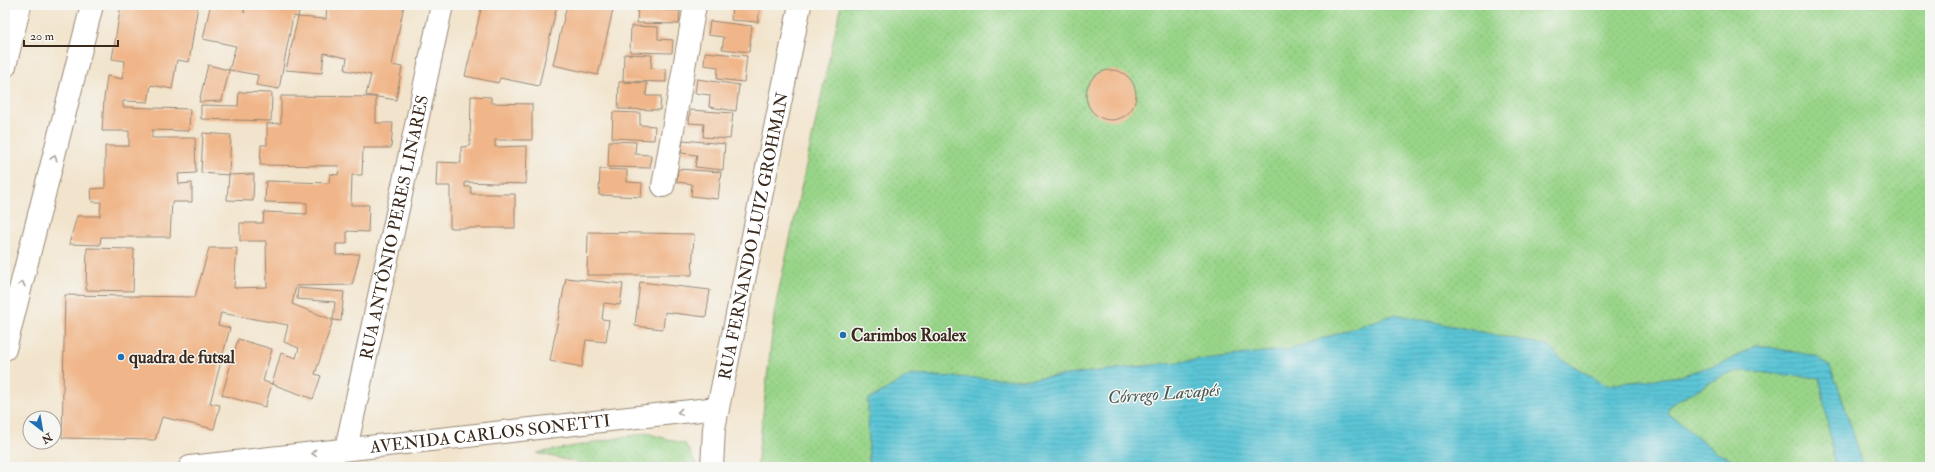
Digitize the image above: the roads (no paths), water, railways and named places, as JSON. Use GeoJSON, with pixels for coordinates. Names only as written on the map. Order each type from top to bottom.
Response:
{"type":"FeatureCollection","features":[{"type":"Feature","properties":{"kind":"street"},"geometry":{"type":"LineString","coordinates":[[5,66],[20,5]]}},
{"type":"Feature","properties":{"kind":"street"},"geometry":{"type":"LineString","coordinates":[[5,349],[92,5]]}},
{"type":"Feature","properties":{"kind":"street","name":"RUA ANTÔNIO PERES LINARES"},"geometry":{"type":"LineString","coordinates":[[346,450],[442,5]]}},
{"type":"Feature","properties":{"kind":"street"},"geometry":{"type":"LineString","coordinates":[[663,186],[695,5]]}},
{"type":"Feature","properties":{"kind":"street","name":"RUA FERNANDO LUIZ GROHMAN"},"geometry":{"type":"LineString","coordinates":[[712,467],[716,418],[800,5]]}},
{"type":"Feature","properties":{"kind":"street","name":"AVENIDA CARLOS SONETTI"},"geometry":{"type":"LineString","coordinates":[[190,467],[346,450],[716,418]]}},
{"type":"Feature","properties":{"kind":"water","name":"Córrego Lavapés"},"geometry":{"type":"Polygon","coordinates":[[[1395,314],[1550,346],[1560,358],[1606,385],[1680,376],[1725,362],[1757,345],[1816,356],[1830,367],[1838,386],[1864,467],[1835,467],[1820,378],[1747,371],[1723,375],[1669,406],[1668,413],[1717,453],[1753,467],[869,467],[868,400],[911,375],[1022,380],[1291,349],[1395,314]]]}},
{"type":"Feature","properties":{"kind":"place","name":"Carimbos Roalex"},"geometry":{"type":"Point","coordinates":[843,335]}},
{"type":"Feature","properties":{"kind":"place","name":"quadra de futsal"},"geometry":{"type":"Point","coordinates":[121,357]}}]}
